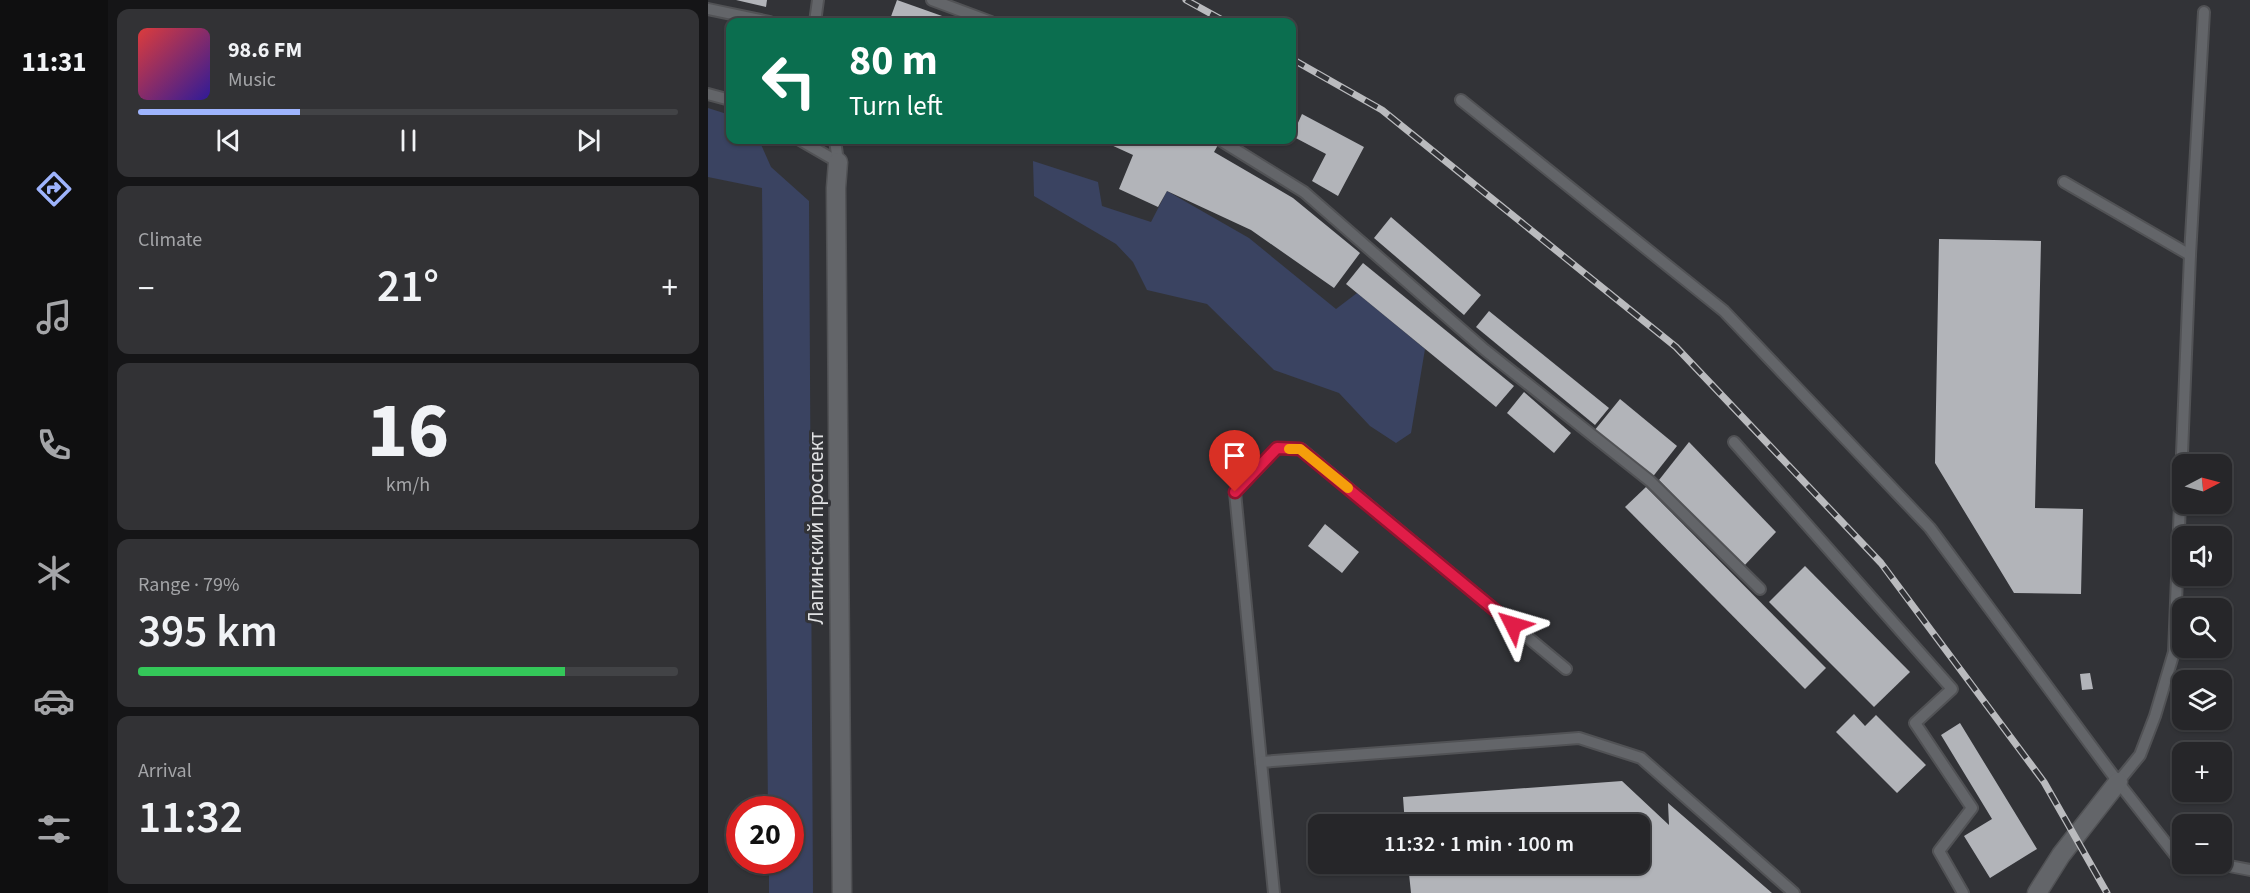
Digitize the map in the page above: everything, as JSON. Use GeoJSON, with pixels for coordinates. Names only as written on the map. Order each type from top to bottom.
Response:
{"type":"FeatureCollection","features":[{"type":"Feature","properties":{"kind":"street","name":"Лапинский проспект"},"geometry":{"type":"LineString","coordinates":[[838,162],[836,188],[842,893]]}},
{"type":"Feature","properties":{"kind":"street"},"geometry":{"type":"LineString","coordinates":[[2037,893],[2061,855],[2118,782]]}},
{"type":"Feature","properties":{"kind":"lane"},"geometry":{"type":"LineString","coordinates":[[816,18],[818,0]]}},
{"type":"Feature","properties":{"kind":"lane"},"geometry":{"type":"LineString","coordinates":[[932,0],[980,18]]}},
{"type":"Feature","properties":{"kind":"lane"},"geometry":{"type":"LineString","coordinates":[[708,9],[751,18]]}},
{"type":"Feature","properties":{"kind":"lane"},"geometry":{"type":"LineString","coordinates":[[2118,782],[2140,755],[2156,716],[2174,652],[2190,255],[2204,12]]}},
{"type":"Feature","properties":{"kind":"lane"},"geometry":{"type":"LineString","coordinates":[[708,94],[726,99]]}},
{"type":"Feature","properties":{"kind":"lane"},"geometry":{"type":"LineString","coordinates":[[1461,100],[1724,311],[1930,528],[2118,782],[2172,851]]}},
{"type":"Feature","properties":{"kind":"lane"},"geometry":{"type":"LineString","coordinates":[[807,144],[838,162]]}},
{"type":"Feature","properties":{"kind":"lane"},"geometry":{"type":"LineString","coordinates":[[836,144],[838,162]]}},
{"type":"Feature","properties":{"kind":"lane"},"geometry":{"type":"LineString","coordinates":[[1226,144],[1304,192],[1485,350],[1650,482],[1760,589]]}},
{"type":"Feature","properties":{"kind":"lane"},"geometry":{"type":"LineString","coordinates":[[2064,182],[2190,255]]}},
{"type":"Feature","properties":{"kind":"lane"},"geometry":{"type":"LineString","coordinates":[[1734,442],[1952,689],[1915,723],[1972,808],[1939,850],[1963,893]]}},
{"type":"Feature","properties":{"kind":"lane"},"geometry":{"type":"LineString","coordinates":[[1274,893],[1235,492],[1277,448],[1300,449],[1566,669]]}},
{"type":"Feature","properties":{"kind":"lane"},"geometry":{"type":"LineString","coordinates":[[1261,762],[1579,738],[1641,758],[1794,893]]}},
{"type":"Feature","properties":{"kind":"lane"},"geometry":{"type":"LineString","coordinates":[[2232,867],[2250,870]]}},
{"type":"Feature","properties":{"kind":"shaded area"},"geometry":{"type":"Polygon","coordinates":[[[708,108],[726,114],[726,144],[761,144],[771,167],[809,201],[813,893],[769,893],[769,874],[804,874],[804,796],[768,796],[762,188],[708,177],[708,108]]]}},
{"type":"Feature","properties":{"kind":"shaded area"},"geometry":{"type":"Polygon","coordinates":[[[1033,161],[1098,182],[1102,206],[1151,222],[1167,191],[1249,238],[1336,309],[1357,293],[1425,349],[1411,433],[1396,443],[1370,426],[1339,393],[1274,370],[1207,304],[1147,290],[1133,262],[1116,244],[1034,196],[1033,161]]]}},
{"type":"Feature","properties":{"kind":"building"},"geometry":{"type":"Polygon","coordinates":[[[736,0],[767,0],[766,7],[736,0]]]}},
{"type":"Feature","properties":{"kind":"building"},"geometry":{"type":"Polygon","coordinates":[[[897,0],[948,18],[890,18],[897,0]]]}},
{"type":"Feature","properties":{"kind":"building"},"geometry":{"type":"Polygon","coordinates":[[[1302,114],[1364,147],[1338,196],[1312,181],[1326,154],[1296,138],[1296,127],[1302,114]]]}},
{"type":"Feature","properties":{"kind":"building"},"geometry":{"type":"Polygon","coordinates":[[[1109,144],[1218,145],[1214,152],[1293,198],[1360,253],[1334,288],[1251,230],[1167,191],[1158,207],[1119,189],[1133,155],[1109,144]]]}},
{"type":"Feature","properties":{"kind":"building"},"geometry":{"type":"Polygon","coordinates":[[[1391,217],[1481,295],[1464,315],[1374,238],[1391,217]]]}},
{"type":"Feature","properties":{"kind":"building"},"geometry":{"type":"Polygon","coordinates":[[[1939,239],[2041,241],[2035,508],[2083,509],[2081,594],[2014,593],[1935,463],[1939,239]]]}},
{"type":"Feature","properties":{"kind":"building"},"geometry":{"type":"Polygon","coordinates":[[[1363,263],[1514,386],[1496,407],[1346,284],[1363,263]]]}},
{"type":"Feature","properties":{"kind":"building"},"geometry":{"type":"Polygon","coordinates":[[[1489,311],[1609,408],[1595,425],[1476,327],[1489,311]]]}},
{"type":"Feature","properties":{"kind":"building"},"geometry":{"type":"Polygon","coordinates":[[[1524,392],[1571,433],[1554,453],[1507,413],[1524,392]]]}},
{"type":"Feature","properties":{"kind":"building"},"geometry":{"type":"Polygon","coordinates":[[[1620,399],[1677,446],[1651,479],[1594,431],[1620,399]]]}},
{"type":"Feature","properties":{"kind":"building"},"geometry":{"type":"Polygon","coordinates":[[[1689,442],[1776,532],[1743,567],[1659,480],[1689,442]]]}},
{"type":"Feature","properties":{"kind":"building"},"geometry":{"type":"Polygon","coordinates":[[[1646,487],[1826,668],[1805,689],[1625,507],[1646,487]]]}},
{"type":"Feature","properties":{"kind":"building"},"geometry":{"type":"Polygon","coordinates":[[[1325,524],[1359,552],[1342,573],[1308,546],[1325,524]]]}},
{"type":"Feature","properties":{"kind":"building"},"geometry":{"type":"Polygon","coordinates":[[[1805,566],[1910,672],[1874,707],[1769,602],[1805,566]]]}},
{"type":"Feature","properties":{"kind":"building"},"geometry":{"type":"Polygon","coordinates":[[[2090,673],[2093,689],[2082,690],[2080,674],[2090,673]]]}},
{"type":"Feature","properties":{"kind":"building"},"geometry":{"type":"Polygon","coordinates":[[[1854,714],[1865,726],[1876,715],[1926,765],[1897,793],[1836,732],[1854,714]]]}},
{"type":"Feature","properties":{"kind":"building"},"geometry":{"type":"Polygon","coordinates":[[[1960,723],[2037,849],[1990,878],[1964,836],[1992,819],[1941,735],[1960,723]]]}},
{"type":"Feature","properties":{"kind":"building"},"geometry":{"type":"Polygon","coordinates":[[[1622,781],[1669,825],[1668,803],[1772,893],[1411,893],[1409,874],[1650,874],[1650,814],[1404,814],[1403,797],[1622,781]]]}},
{"type":"Feature","properties":{"kind":"railway"},"geometry":{"type":"LineString","coordinates":[[1186,0],[1219,18]]}},
{"type":"Feature","properties":{"kind":"railway"},"geometry":{"type":"LineString","coordinates":[[1296,61],[1382,110],[1676,347],[1881,563],[2044,782],[2107,893]]}},
{"type":"Feature","properties":{"kind":"slow traffic"},"geometry":{"type":"LineString","coordinates":[[1289,449],[1300,449],[1348,488]]}},
{"type":"Feature","properties":{"kind":"route"},"geometry":{"type":"LineString","coordinates":[[1235,492],[1277,448],[1300,449],[1513,625]]}}]}
